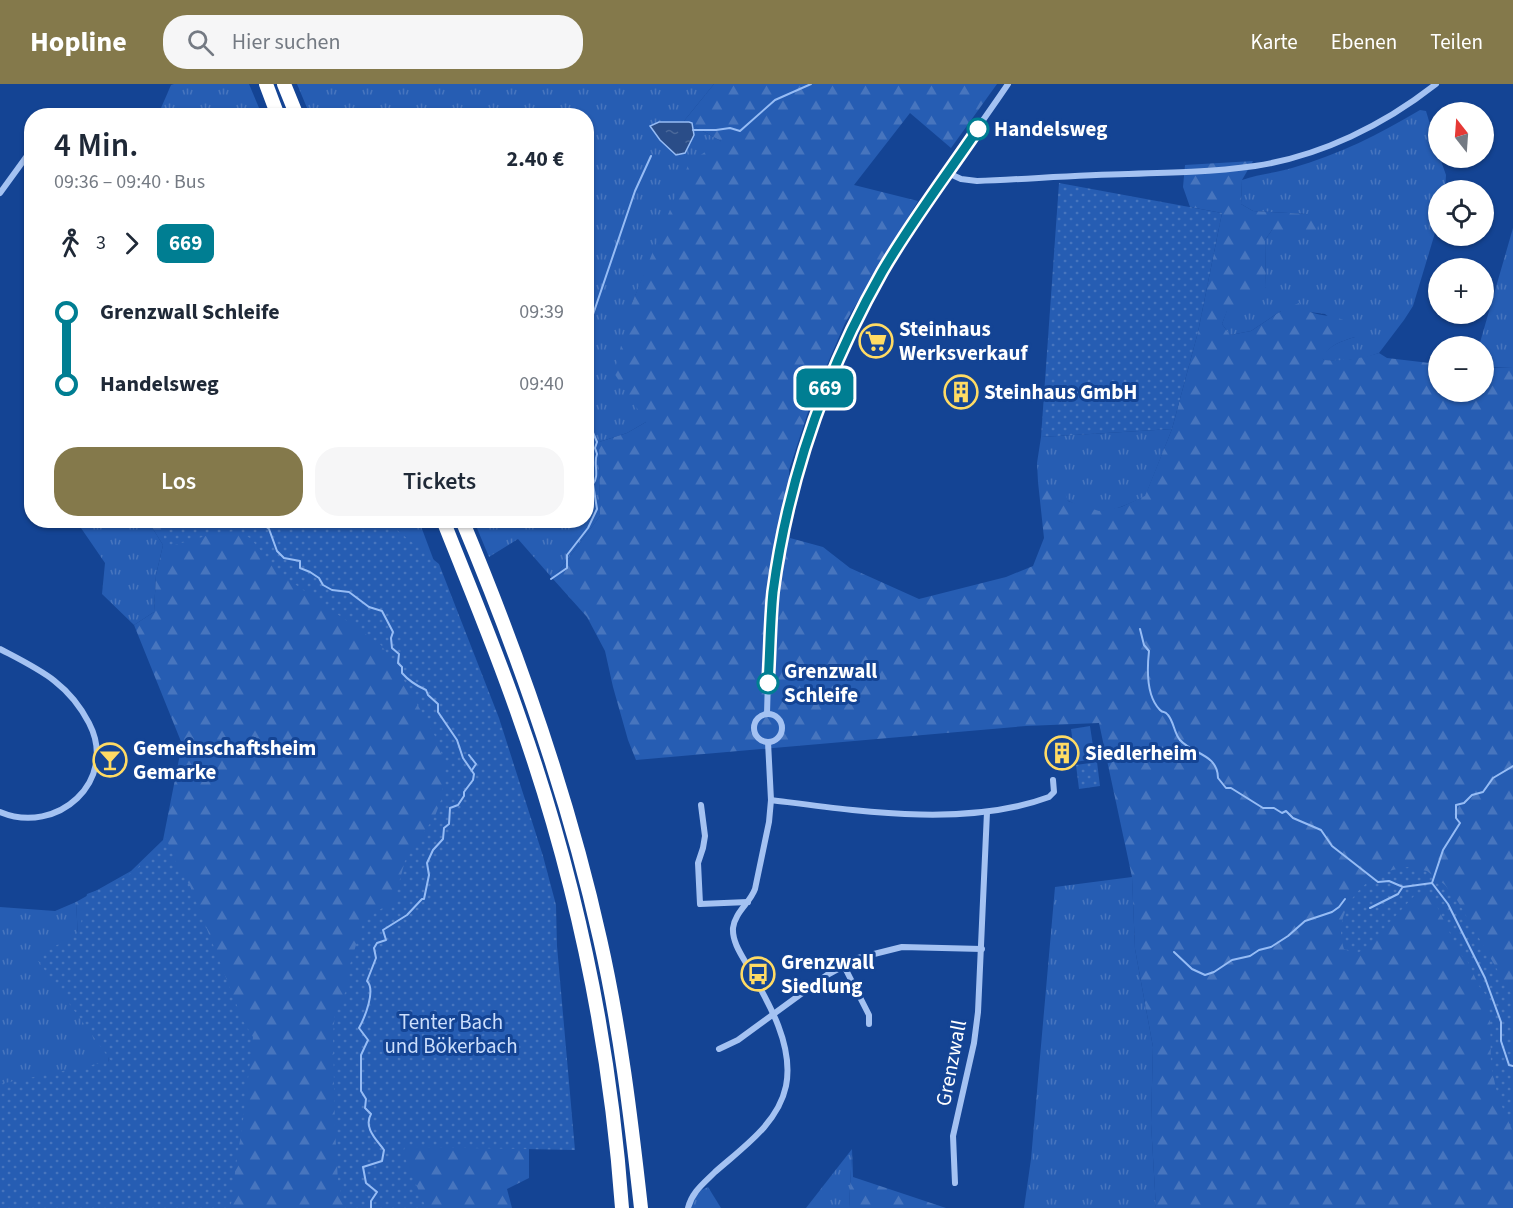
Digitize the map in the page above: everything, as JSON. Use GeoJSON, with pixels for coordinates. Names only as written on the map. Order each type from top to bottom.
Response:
{"type":"FeatureCollection","features":[{"type":"Feature","properties":{"kind":"highway"},"geometry":{"type":"LineString","coordinates":[[266,84],[275,108]]}},
{"type":"Feature","properties":{"kind":"highway"},"geometry":{"type":"LineString","coordinates":[[284,84],[294,108]]}},
{"type":"Feature","properties":{"kind":"highway"},"geometry":{"type":"LineString","coordinates":[[445,528],[521,720],[559,846],[591,981],[610,1099],[622,1208]]}},
{"type":"Feature","properties":{"kind":"highway"},"geometry":{"type":"LineString","coordinates":[[465,528],[536,712],[575,838],[613,1000],[628,1094],[641,1208]]}},
{"type":"Feature","properties":{"kind":"street"},"geometry":{"type":"LineString","coordinates":[[768,714],[771,621],[776,571],[792,493],[833,369],[873,288],[897,247],[1008,84]]}},
{"type":"Feature","properties":{"kind":"street"},"geometry":{"type":"LineString","coordinates":[[948,173],[961,179],[977,181],[1185,173],[1257,166],[1312,151],[1356,134],[1393,115],[1436,84]]}},
{"type":"Feature","properties":{"kind":"street"},"geometry":{"type":"LineString","coordinates":[[0,193],[24,160]]}},
{"type":"Feature","properties":{"kind":"street"},"geometry":{"type":"LineString","coordinates":[[0,649],[44,671],[63,688],[90,724],[96,747],[94,767],[88,785],[68,807],[37,819],[21,819],[0,812]]}},
{"type":"Feature","properties":{"kind":"street"},"geometry":{"type":"LineString","coordinates":[[768,714],[776,717],[782,730],[777,739],[768,742],[759,739],[754,731],[759,718],[768,714]]}},
{"type":"Feature","properties":{"kind":"street"},"geometry":{"type":"LineString","coordinates":[[688,1208],[696,1189],[759,1132],[778,1108],[785,1089],[788,1069],[785,1049],[773,1015],[734,938],[735,919],[754,892],[759,876],[771,800],[768,742]]}},
{"type":"Feature","properties":{"kind":"street"},"geometry":{"type":"LineString","coordinates":[[771,800],[894,814],[987,812],[1049,797],[1054,792],[1053,780]]}},
{"type":"Feature","properties":{"kind":"street"},"geometry":{"type":"LineString","coordinates":[[701,805],[705,836],[698,863],[700,904],[748,902]]}},
{"type":"Feature","properties":{"kind":"street","name":"Grenzwall"},"geometry":{"type":"LineString","coordinates":[[955,1183],[953,1136],[974,1043],[978,1012],[987,812]]}},
{"type":"Feature","properties":{"kind":"street"},"geometry":{"type":"LineString","coordinates":[[719,1049],[738,1040],[843,964],[871,953],[902,947],[982,949]]}},
{"type":"Feature","properties":{"kind":"street"},"geometry":{"type":"LineString","coordinates":[[843,964],[869,1015],[869,1024]]}},
{"type":"Feature","properties":{"kind":"green space"},"geometry":{"type":"Polygon","coordinates":[[[249,84],[259,108],[161,108],[171,85],[249,84]]]}},
{"type":"Feature","properties":{"kind":"green space"},"geometry":{"type":"Polygon","coordinates":[[[297,84],[714,84],[684,121],[721,141],[651,259],[632,303],[646,422],[627,433],[599,442],[600,516],[594,524],[594,108],[307,108],[297,84]]]}},
{"type":"Feature","properties":{"kind":"green space"},"geometry":{"type":"Polygon","coordinates":[[[714,84],[997,84],[951,148],[910,113],[854,185],[918,201],[845,323],[812,400],[789,470],[790,538],[823,547],[850,568],[919,599],[1006,577],[1033,566],[1044,538],[1038,482],[1064,490],[1068,501],[1099,511],[1121,507],[1145,496],[1172,429],[1198,332],[1222,213],[1190,207],[1183,187],[1185,165],[1253,161],[1242,180],[1241,204],[1253,211],[1307,214],[1319,222],[1317,230],[1272,230],[1265,240],[1266,287],[1249,309],[1227,311],[1222,324],[1230,335],[1251,331],[1281,311],[1299,303],[1310,312],[1340,319],[1355,329],[1355,337],[1332,346],[1322,357],[1324,360],[1351,359],[1379,353],[1387,358],[1428,363],[1428,402],[1494,402],[1494,368],[1513,368],[1513,1208],[1156,1208],[1151,1123],[1153,1047],[1135,949],[1132,877],[1099,723],[1026,726],[636,760],[628,740],[605,651],[587,617],[553,579],[591,528],[594,528],[600,516],[599,442],[627,433],[646,422],[614,373],[632,303],[689,163],[721,141],[684,121],[714,84]]]}},
{"type":"Feature","properties":{"kind":"green space"},"geometry":{"type":"Polygon","coordinates":[[[1420,110],[1426,111],[1428,168],[1444,168],[1446,175],[1446,180],[1428,180],[1428,246],[1431,246],[1413,306],[1404,320],[1379,353],[1364,358],[1340,361],[1324,360],[1321,357],[1332,346],[1355,337],[1325,314],[1281,311],[1251,331],[1230,335],[1222,324],[1227,310],[1266,287],[1265,240],[1272,230],[1316,230],[1307,214],[1253,211],[1241,204],[1242,180],[1309,163],[1374,135],[1420,110]]]}},
{"type":"Feature","properties":{"kind":"green space"},"geometry":{"type":"Polygon","coordinates":[[[1059,183],[1222,213],[1198,332],[1172,429],[1041,437],[1059,183]]]}},
{"type":"Feature","properties":{"kind":"green space"},"geometry":{"type":"Polygon","coordinates":[[[1513,228],[1513,368],[1494,367],[1494,336],[1482,336],[1485,324],[1494,324],[1494,294],[1513,228]]]}},
{"type":"Feature","properties":{"kind":"green space"},"geometry":{"type":"Polygon","coordinates":[[[1172,429],[1145,497],[1111,510],[1091,510],[1067,500],[1038,482],[1037,463],[1041,437],[1172,429]]]}},
{"type":"Feature","properties":{"kind":"green space"},"geometry":{"type":"Polygon","coordinates":[[[81,528],[152,528],[163,545],[156,575],[154,612],[134,625],[102,594],[105,563],[81,528]]]}},
{"type":"Feature","properties":{"kind":"green space"},"geometry":{"type":"Polygon","coordinates":[[[152,528],[393,528],[443,585],[529,1148],[529,1178],[507,1189],[512,1208],[0,1208],[109,1067],[108,1046],[85,1023],[38,961],[78,937],[76,902],[131,871],[163,840],[182,744],[134,625],[154,612],[156,575],[163,545],[152,528]]]}},
{"type":"Feature","properties":{"kind":"green space","name":"Tenter Bach und Bökerbach"},"geometry":{"type":"Polygon","coordinates":[[[163,528],[397,528],[439,564],[499,718],[543,856],[556,905],[557,946],[575,1150],[405,1147],[403,1153],[426,1208],[345,1208],[338,1182],[335,1129],[333,1035],[335,1013],[348,987],[349,968],[362,925],[376,912],[394,901],[405,861],[435,816],[441,800],[444,779],[443,758],[436,738],[396,666],[381,645],[282,575],[250,538],[237,531],[216,533],[168,547],[163,528]]]}},
{"type":"Feature","properties":{"kind":"green space"},"geometry":{"type":"Polygon","coordinates":[[[394,528],[422,528],[443,585],[394,528]]]}},
{"type":"Feature","properties":{"kind":"green space"},"geometry":{"type":"Polygon","coordinates":[[[477,528],[591,528],[553,579],[518,539],[489,557],[477,528]]]}},
{"type":"Feature","properties":{"kind":"green space"},"geometry":{"type":"Polygon","coordinates":[[[1090,726],[1095,759],[1075,762],[1071,729],[1090,726]]]}},
{"type":"Feature","properties":{"kind":"green space"},"geometry":{"type":"Polygon","coordinates":[[[1097,762],[1100,786],[1079,789],[1076,765],[1097,762]]]}},
{"type":"Feature","properties":{"kind":"green space"},"geometry":{"type":"Polygon","coordinates":[[[166,838],[179,870],[190,886],[243,1021],[253,1037],[230,1208],[0,1208],[0,1084],[111,1061],[36,958],[79,932],[87,894],[116,883],[141,866],[166,838]]]}},
{"type":"Feature","properties":{"kind":"green space"},"geometry":{"type":"Polygon","coordinates":[[[1408,867],[1427,871],[1445,885],[1457,900],[1513,997],[1513,1132],[1498,1097],[1491,1066],[1490,1015],[1486,995],[1479,986],[1468,962],[1460,954],[1432,896],[1423,892],[1414,896],[1366,948],[1356,954],[1344,949],[1341,937],[1342,924],[1350,901],[1358,891],[1378,876],[1391,870],[1408,867]]]}},
{"type":"Feature","properties":{"kind":"green space"},"geometry":{"type":"Polygon","coordinates":[[[1132,877],[1135,949],[1153,1047],[1151,1123],[1156,1208],[1024,1208],[1031,1159],[1055,887],[1132,877]]]}},
{"type":"Feature","properties":{"kind":"green space"},"geometry":{"type":"Polygon","coordinates":[[[76,902],[78,936],[108,1046],[109,1067],[0,1086],[0,907],[55,911],[76,902]]]}},
{"type":"Feature","properties":{"kind":"green space"},"geometry":{"type":"Polygon","coordinates":[[[852,1149],[849,1208],[806,1208],[852,1149]]]}},
{"type":"Feature","properties":{"kind":"green space"},"geometry":{"type":"Polygon","coordinates":[[[852,1149],[853,1177],[946,1208],[849,1208],[852,1149]]]}},
{"type":"Feature","properties":{"kind":"green space"},"geometry":{"type":"Polygon","coordinates":[[[708,1187],[721,1208],[688,1208],[693,1194],[708,1187]]]}},
{"type":"Feature","properties":{"kind":"water"},"geometry":{"type":"Polygon","coordinates":[[[659,122],[692,123],[694,135],[685,153],[676,155],[660,140],[650,126],[659,122]]]}},
{"type":"Feature","properties":{"kind":"waterway"},"geometry":{"type":"LineString","coordinates":[[693,130],[730,128],[740,131],[775,100],[811,84]]}},
{"type":"Feature","properties":{"kind":"waterway"},"geometry":{"type":"LineString","coordinates":[[594,311],[635,191],[651,156]]}},
{"type":"Feature","properties":{"kind":"waterway"},"geometry":{"type":"LineString","coordinates":[[594,435],[597,442],[595,448],[597,454],[594,482]]}},
{"type":"Feature","properties":{"kind":"waterway"},"geometry":{"type":"LineString","coordinates":[[594,490],[597,509],[594,515]]}},
{"type":"Feature","properties":{"kind":"waterway"},"geometry":{"type":"LineString","coordinates":[[268,528],[277,551],[284,558],[300,561],[300,568],[319,578],[323,585],[332,590],[349,592],[369,607],[382,611],[393,632],[392,648],[399,654],[398,663],[402,667],[402,673],[413,683],[426,690],[438,704],[438,712],[457,740],[463,758],[474,774],[473,780],[458,805],[450,808],[449,824],[444,828],[443,839],[433,850],[427,863],[429,875],[424,899],[407,915],[383,930],[386,940],[377,943],[374,948],[376,958],[367,981],[370,997],[367,1011],[359,1028],[368,1040],[361,1055],[361,1091],[366,1099],[365,1108],[371,1114],[370,1129],[384,1150],[382,1161],[363,1167],[366,1183],[377,1192],[371,1201],[371,1208]]}},
{"type":"Feature","properties":{"kind":"waterway"},"geometry":{"type":"LineString","coordinates":[[551,579],[567,568],[567,555],[588,528]]}},
{"type":"Feature","properties":{"kind":"waterway"},"geometry":{"type":"LineString","coordinates":[[1140,629],[1144,645],[1149,651],[1148,682],[1155,704],[1170,718],[1180,740],[1214,764],[1218,778],[1226,788],[1231,788],[1263,808],[1274,808],[1282,813],[1286,811],[1293,818],[1321,830],[1332,846],[1378,882],[1389,881],[1403,887],[1432,883],[1448,904],[1485,978],[1501,1022],[1501,1041],[1509,1065],[1513,1066]]}},
{"type":"Feature","properties":{"kind":"waterway"},"geometry":{"type":"LineString","coordinates":[[469,755],[476,764],[472,770]]}},
{"type":"Feature","properties":{"kind":"waterway"},"geometry":{"type":"LineString","coordinates":[[1432,883],[1443,850],[1460,823],[1456,818],[1456,805],[1464,803],[1472,795],[1483,792],[1493,778],[1513,766]]}},
{"type":"Feature","properties":{"kind":"waterway"},"geometry":{"type":"LineString","coordinates":[[1370,908],[1398,894],[1402,888]]}},
{"type":"Feature","properties":{"kind":"waterway"},"geometry":{"type":"LineString","coordinates":[[1174,952],[1192,969],[1205,975],[1232,960],[1250,956],[1259,950],[1271,947],[1305,921],[1332,912],[1345,899]]}},
{"type":"Feature","properties":{"kind":"bus line","name":"669"},"geometry":{"type":"LineString","coordinates":[[768,683],[776,571],[794,484],[822,395],[852,329],[883,271],[978,129]]}},
{"type":"Feature","properties":{"kind":"place","name":"Handelsweg"},"geometry":{"type":"Point","coordinates":[978,129]}},
{"type":"Feature","properties":{"kind":"place","name":"Steinhaus Werksverkauf"},"geometry":{"type":"Point","coordinates":[876,341]}},
{"type":"Feature","properties":{"kind":"place","name":"Steinhaus GmbH"},"geometry":{"type":"Point","coordinates":[961,392]}},
{"type":"Feature","properties":{"kind":"place","name":"Grenzwall Schleife"},"geometry":{"type":"Point","coordinates":[768,683]}},
{"type":"Feature","properties":{"kind":"place","name":"Siedlerheim"},"geometry":{"type":"Point","coordinates":[1062,753]}},
{"type":"Feature","properties":{"kind":"place","name":"Gemeinschaftsheim Gemarke"},"geometry":{"type":"Point","coordinates":[110,760]}},
{"type":"Feature","properties":{"kind":"place","name":"Grenzwall Siedlung"},"geometry":{"type":"Point","coordinates":[758,974]}}]}
